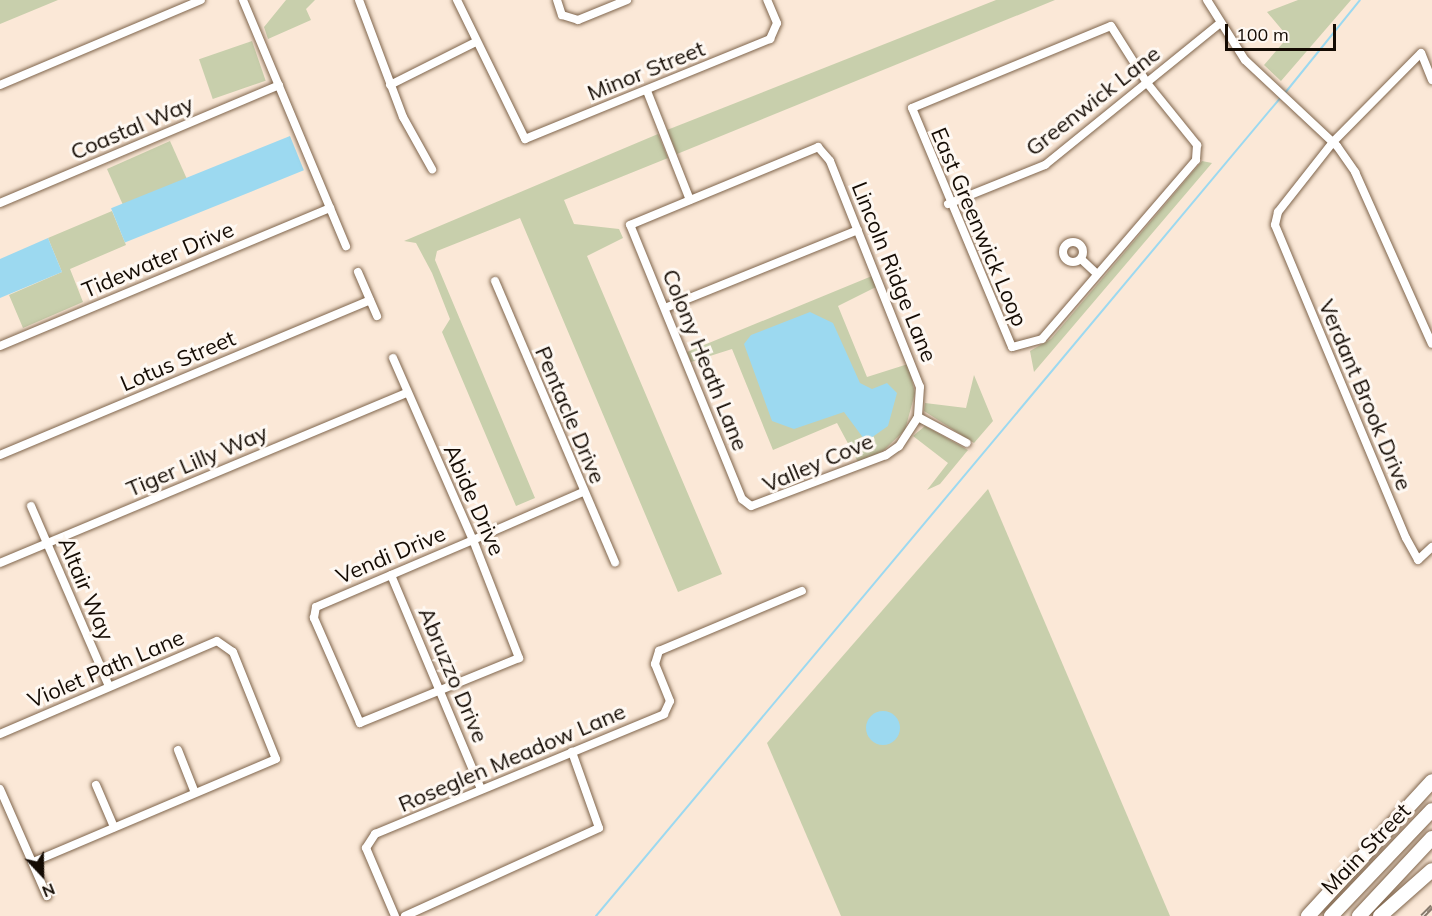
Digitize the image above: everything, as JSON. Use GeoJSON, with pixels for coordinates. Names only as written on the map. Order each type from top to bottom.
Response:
{"type":"FeatureCollection","features":[{"type":"Feature","properties":{"kind":"highway"},"geometry":{"type":"LineString","coordinates":[[1308,916],[1432,781]]}},
{"type":"Feature","properties":{"kind":"highway","name":"Main Street"},"geometry":{"type":"LineString","coordinates":[[1331,916],[1432,809]]}},
{"type":"Feature","properties":{"kind":"highway","name":"Main Street"},"geometry":{"type":"LineString","coordinates":[[1359,916],[1432,838]]}},
{"type":"Feature","properties":{"kind":"highway"},"geometry":{"type":"LineString","coordinates":[[1367,916],[1432,849]]}},
{"type":"Feature","properties":{"kind":"highway"},"geometry":{"type":"LineString","coordinates":[[1380,916],[1432,870]]}},
{"type":"Feature","properties":{"kind":"street"},"geometry":{"type":"LineString","coordinates":[[0,85],[201,0]]}},
{"type":"Feature","properties":{"kind":"street"},"geometry":{"type":"LineString","coordinates":[[243,0],[346,246]]}},
{"type":"Feature","properties":{"kind":"street"},"geometry":{"type":"LineString","coordinates":[[359,0],[390,85],[432,169]]}},
{"type":"Feature","properties":{"kind":"street"},"geometry":{"type":"LineString","coordinates":[[390,85],[474,43],[457,0]]}},
{"type":"Feature","properties":{"kind":"street"},"geometry":{"type":"LineString","coordinates":[[557,0],[562,15],[578,20],[627,0]]}},
{"type":"Feature","properties":{"kind":"street","name":"Minor Street"},"geometry":{"type":"LineString","coordinates":[[474,43],[525,139],[647,91],[777,32],[767,0]]}},
{"type":"Feature","properties":{"kind":"street"},"geometry":{"type":"LineString","coordinates":[[1207,0],[1218,25],[1278,91],[1306,114],[1333,142],[1377,214],[1432,344]]}},
{"type":"Feature","properties":{"kind":"street","name":"Greenwick Lane"},"geometry":{"type":"LineString","coordinates":[[948,204],[1045,165],[1218,25]]}},
{"type":"Feature","properties":{"kind":"street","name":"East Greenwick Loop"},"geometry":{"type":"LineString","coordinates":[[1096,273],[1042,339],[1024,348],[1006,340],[948,204],[912,108],[1111,26],[1147,83]]}},
{"type":"Feature","properties":{"kind":"street"},"geometry":{"type":"LineString","coordinates":[[1333,142],[1421,53],[1432,80]]}},
{"type":"Feature","properties":{"kind":"street"},"geometry":{"type":"LineString","coordinates":[[1081,259],[1096,273],[1196,160],[1197,145],[1147,83]]}},
{"type":"Feature","properties":{"kind":"street","name":"Coastal Way"},"geometry":{"type":"LineString","coordinates":[[0,203],[279,85]]}},
{"type":"Feature","properties":{"kind":"street"},"geometry":{"type":"LineString","coordinates":[[647,91],[690,200]]}},
{"type":"Feature","properties":{"kind":"street","name":"Verdant Brook Drive"},"geometry":{"type":"LineString","coordinates":[[1333,142],[1278,212],[1275,225],[1406,538],[1418,560],[1432,547]]}},
{"type":"Feature","properties":{"kind":"street","name":"Lincoln Ridge Lane"},"geometry":{"type":"LineString","coordinates":[[690,200],[818,147],[831,161],[920,387],[918,417]]}},
{"type":"Feature","properties":{"kind":"street","name":"Colony Heath Lane"},"geometry":{"type":"LineString","coordinates":[[690,200],[630,225],[742,499],[751,506]]}},
{"type":"Feature","properties":{"kind":"street","name":"Tidewater Drive"},"geometry":{"type":"LineString","coordinates":[[0,346],[330,208]]}},
{"type":"Feature","properties":{"kind":"street"},"geometry":{"type":"LineString","coordinates":[[664,308],[858,231]]}},
{"type":"Feature","properties":{"kind":"street"},"geometry":{"type":"LineString","coordinates":[[358,272],[377,316]]}},
{"type":"Feature","properties":{"kind":"street","name":"Pentacle Drive"},"geometry":{"type":"LineString","coordinates":[[495,281],[583,492],[615,562]]}},
{"type":"Feature","properties":{"kind":"street","name":"Lotus Street"},"geometry":{"type":"LineString","coordinates":[[0,455],[370,300]]}},
{"type":"Feature","properties":{"kind":"street","name":"Abide Drive"},"geometry":{"type":"LineString","coordinates":[[393,358],[473,540],[519,658],[440,691]]}},
{"type":"Feature","properties":{"kind":"street","name":"Tiger Lilly Way"},"geometry":{"type":"LineString","coordinates":[[0,563],[407,393]]}},
{"type":"Feature","properties":{"kind":"street"},"geometry":{"type":"LineString","coordinates":[[918,417],[967,443]]}},
{"type":"Feature","properties":{"kind":"street","name":"Valley Cove"},"geometry":{"type":"LineString","coordinates":[[751,506],[764,506],[886,455],[899,446],[918,417]]}},
{"type":"Feature","properties":{"kind":"street","name":"Vendi Drive"},"geometry":{"type":"LineString","coordinates":[[440,691],[360,723],[313,610],[583,492]]}},
{"type":"Feature","properties":{"kind":"street","name":"Altair Way"},"geometry":{"type":"LineString","coordinates":[[31,506],[109,686]]}},
{"type":"Feature","properties":{"kind":"street","name":"Abruzzo Drive"},"geometry":{"type":"LineString","coordinates":[[391,575],[481,789]]}},
{"type":"Feature","properties":{"kind":"street","name":"Roseglen Meadow Lane"},"geometry":{"type":"LineString","coordinates":[[395,916],[367,841],[670,708],[655,664],[659,651],[802,591]]}},
{"type":"Feature","properties":{"kind":"street","name":"Violet Path Lane"},"geometry":{"type":"LineString","coordinates":[[0,734],[218,641],[226,644],[276,759],[195,793]]}},
{"type":"Feature","properties":{"kind":"street"},"geometry":{"type":"LineString","coordinates":[[33,862],[195,793],[178,750]]}},
{"type":"Feature","properties":{"kind":"street"},"geometry":{"type":"LineString","coordinates":[[405,916],[599,828],[572,752]]}},
{"type":"Feature","properties":{"kind":"street"},"geometry":{"type":"LineString","coordinates":[[96,785],[114,827]]}},
{"type":"Feature","properties":{"kind":"street"},"geometry":{"type":"LineString","coordinates":[[0,789],[47,896]]}},
{"type":"Feature","properties":{"kind":"green space"},"geometry":{"type":"Polygon","coordinates":[[[0,0],[58,0],[0,24],[0,0]]]}},
{"type":"Feature","properties":{"kind":"green space"},"geometry":{"type":"Polygon","coordinates":[[[286,0],[315,0],[306,9],[311,20],[268,39],[264,27],[286,0]]]}},
{"type":"Feature","properties":{"kind":"green space"},"geometry":{"type":"Polygon","coordinates":[[[996,0],[1055,0],[677,154],[667,130],[996,0]]]}},
{"type":"Feature","properties":{"kind":"green space"},"geometry":{"type":"Polygon","coordinates":[[[1298,0],[1351,0],[1281,81],[1264,65],[1288,37],[1267,12],[1298,0]]]}},
{"type":"Feature","properties":{"kind":"green space"},"geometry":{"type":"Polygon","coordinates":[[[252,41],[266,81],[213,99],[199,59],[252,41]]]}},
{"type":"Feature","properties":{"kind":"green space"},"geometry":{"type":"Polygon","coordinates":[[[658,134],[668,158],[564,200],[574,224],[619,229],[623,238],[587,256],[722,574],[678,592],[520,218],[437,251],[435,260],[535,498],[516,506],[442,332],[450,319],[432,273],[416,243],[404,241],[658,134]]]}},
{"type":"Feature","properties":{"kind":"green space"},"geometry":{"type":"Polygon","coordinates":[[[170,141],[187,180],[124,208],[107,169],[170,141]]]}},
{"type":"Feature","properties":{"kind":"green space"},"geometry":{"type":"Polygon","coordinates":[[[1202,161],[1212,163],[1034,372],[1030,351],[1051,339],[1202,161]]]}},
{"type":"Feature","properties":{"kind":"green space"},"geometry":{"type":"Polygon","coordinates":[[[112,211],[126,245],[70,269],[83,302],[23,328],[9,295],[62,272],[48,238],[112,211]]]}},
{"type":"Feature","properties":{"kind":"green space"},"geometry":{"type":"Polygon","coordinates":[[[872,276],[876,287],[838,306],[867,377],[908,364],[915,393],[905,430],[883,451],[858,462],[837,423],[773,450],[732,349],[691,362],[687,352],[872,276]]]}},
{"type":"Feature","properties":{"kind":"green space"},"geometry":{"type":"Polygon","coordinates":[[[974,375],[993,421],[974,443],[924,411],[925,403],[966,408],[974,375]]]}},
{"type":"Feature","properties":{"kind":"green space"},"geometry":{"type":"Polygon","coordinates":[[[925,426],[968,450],[940,484],[927,490],[948,463],[913,436],[925,426]]]}},
{"type":"Feature","properties":{"kind":"green space"},"geometry":{"type":"Polygon","coordinates":[[[988,489],[1170,916],[841,916],[767,743],[988,489]]]}},
{"type":"Feature","properties":{"kind":"water"},"geometry":{"type":"Polygon","coordinates":[[[290,136],[304,170],[125,243],[111,208],[290,136]]]}},
{"type":"Feature","properties":{"kind":"water"},"geometry":{"type":"Polygon","coordinates":[[[48,238],[62,272],[0,298],[0,259],[48,238]]]}},
{"type":"Feature","properties":{"kind":"water"},"geometry":{"type":"Polygon","coordinates":[[[810,312],[833,323],[860,383],[872,389],[887,383],[897,393],[888,426],[871,438],[864,439],[844,412],[794,429],[772,421],[744,344],[751,335],[810,312]]]}},
{"type":"Feature","properties":{"kind":"water"},"geometry":{"type":"Polygon","coordinates":[[[883,711],[895,716],[900,728],[895,740],[883,745],[871,740],[866,728],[871,716],[883,711]]]}},
{"type":"Feature","properties":{"kind":"waterway"},"geometry":{"type":"LineString","coordinates":[[1285,93],[1360,0]]}},
{"type":"Feature","properties":{"kind":"waterway"},"geometry":{"type":"LineString","coordinates":[[596,916],[1281,97]]}},
{"type":"Feature","properties":{"kind":"railway"},"geometry":{"type":"LineString","coordinates":[[1422,916],[1432,906]]}}]}
